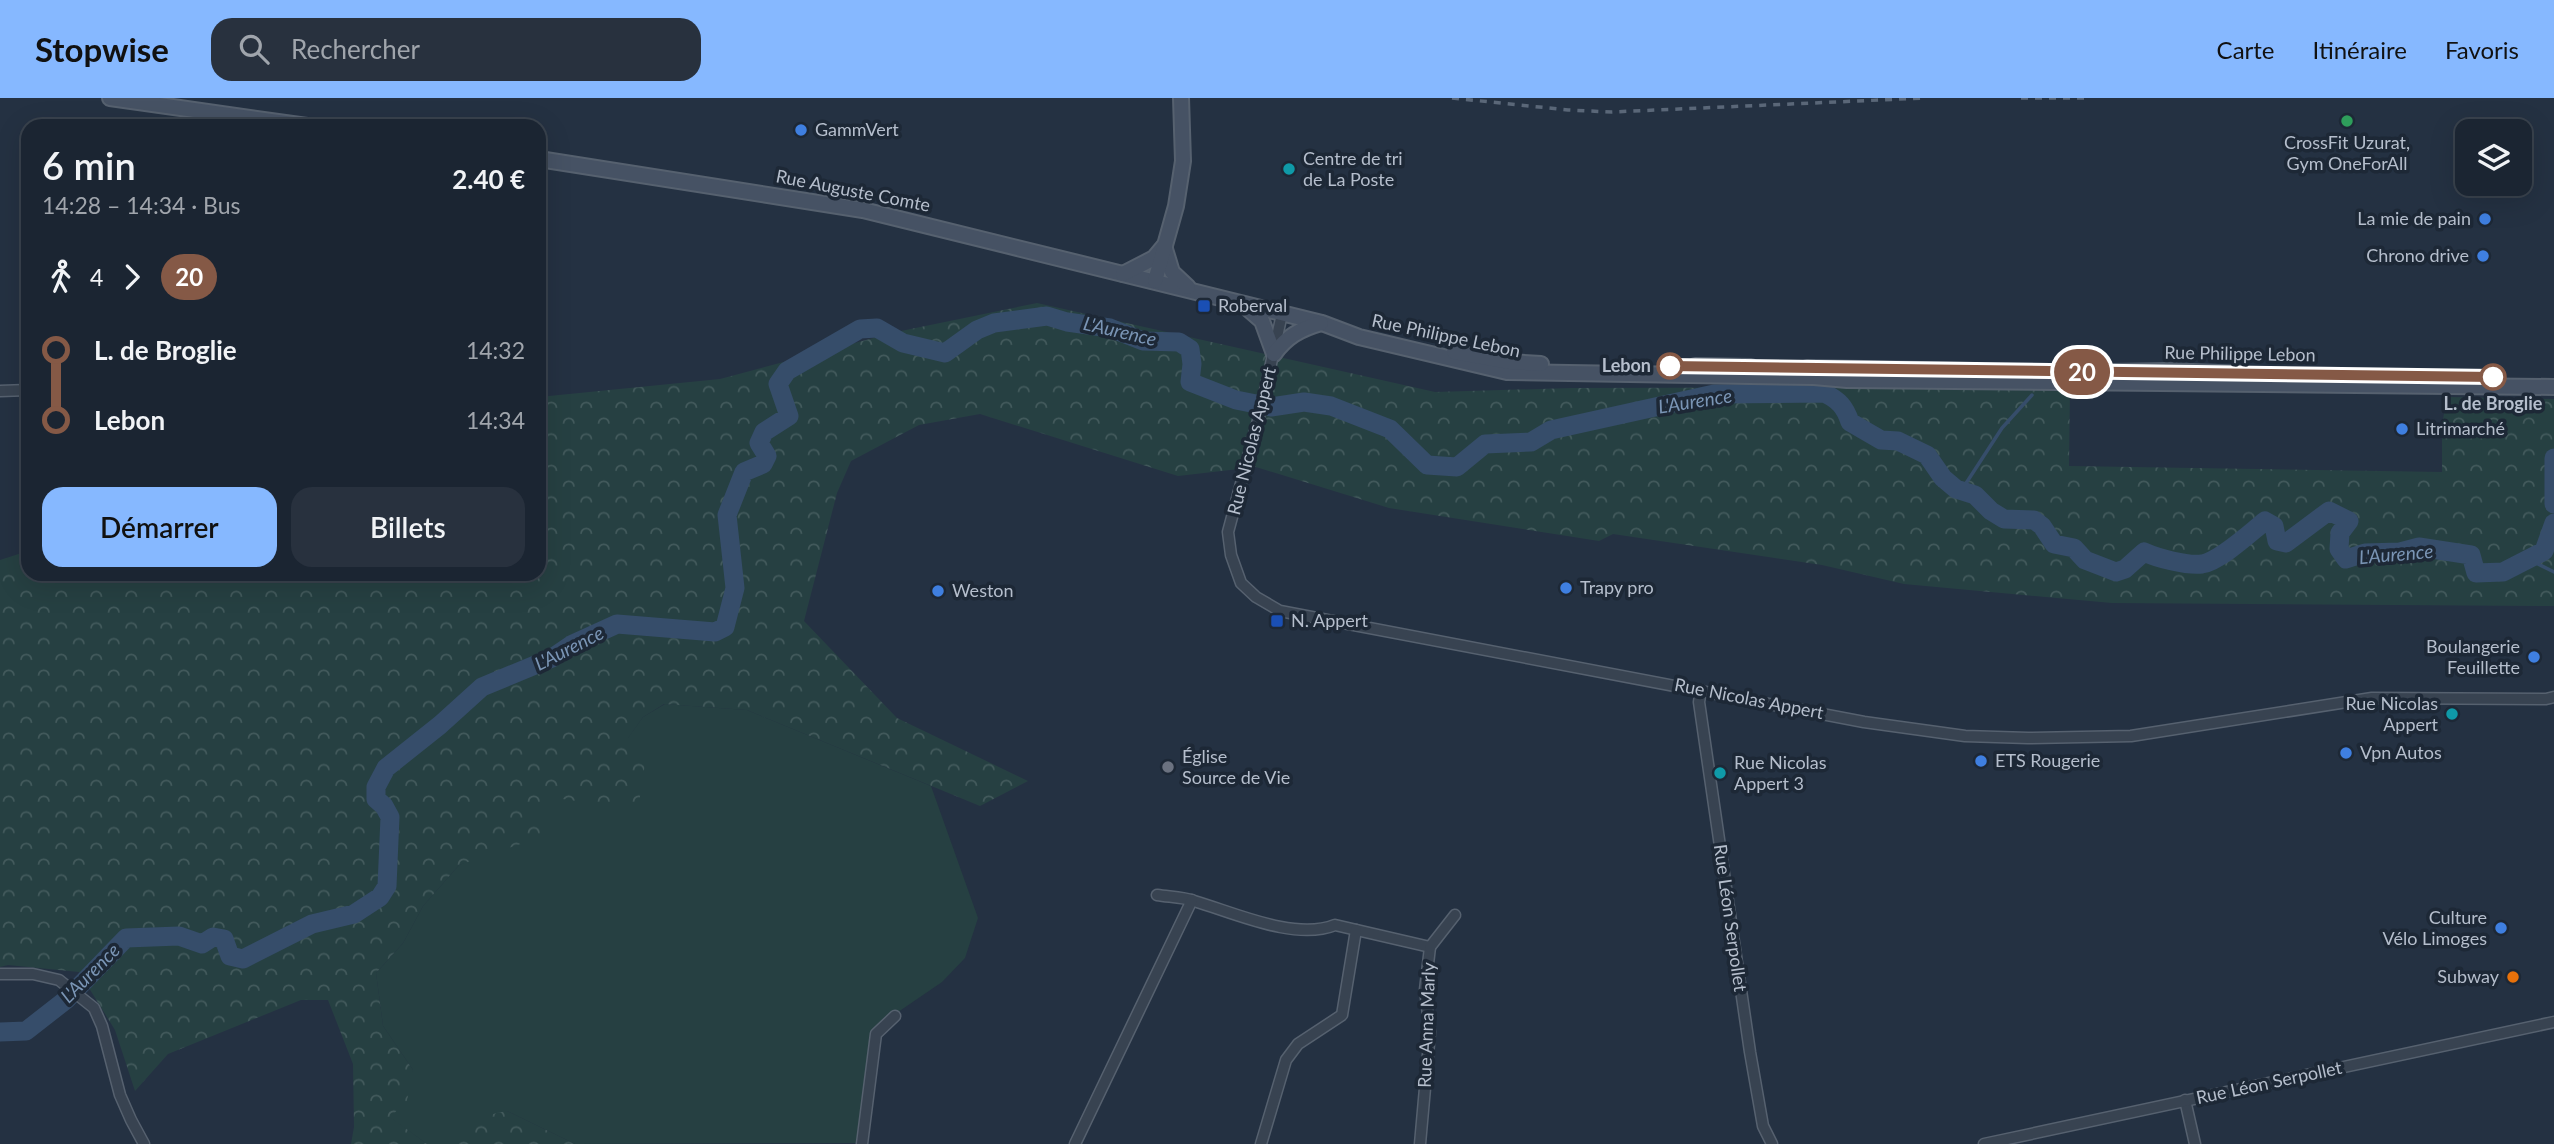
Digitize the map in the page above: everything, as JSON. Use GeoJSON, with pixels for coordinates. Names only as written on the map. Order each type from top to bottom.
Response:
{"type":"FeatureCollection","features":[{"type":"Feature","properties":{"kind":"street"},"geometry":{"type":"LineString","coordinates":[[110,98],[258,119]]}},
{"type":"Feature","properties":{"kind":"street"},"geometry":{"type":"LineString","coordinates":[[1155,281],[1176,206],[1183,161],[1181,98]]}},
{"type":"Feature","properties":{"kind":"street","name":"Rue Auguste Comte"},"geometry":{"type":"LineString","coordinates":[[546,160],[863,210],[1155,281]]}},
{"type":"Feature","properties":{"kind":"street"},"geometry":{"type":"LineString","coordinates":[[1123,274],[1154,258],[1165,245]]}},
{"type":"Feature","properties":{"kind":"street"},"geometry":{"type":"LineString","coordinates":[[1165,245],[1171,272],[1192,290]]}},
{"type":"Feature","properties":{"kind":"street","name":"Rue Philippe Lebon"},"geometry":{"type":"LineString","coordinates":[[1155,281],[1322,323],[1359,337],[1507,372],[1847,380],[2554,387]]}},
{"type":"Feature","properties":{"kind":"street"},"geometry":{"type":"LineString","coordinates":[[1240,304],[1262,321],[1274,354]]}},
{"type":"Feature","properties":{"kind":"street","name":"Rue Nicolas Appert"},"geometry":{"type":"LineString","coordinates":[[1282,314],[1262,404],[1228,532],[1238,577],[1256,597],[1280,611],[1864,722],[1965,736],[2131,736],[2372,698],[2551,699]]}},
{"type":"Feature","properties":{"kind":"street"},"geometry":{"type":"LineString","coordinates":[[1274,354],[1283,342],[1295,333],[1322,323]]}},
{"type":"Feature","properties":{"kind":"street","name":"Rue Philippe Lebon"},"geometry":{"type":"LineString","coordinates":[[1340,329],[1363,330],[1429,347],[1510,362],[2554,378]]}},
{"type":"Feature","properties":{"kind":"street"},"geometry":{"type":"LineString","coordinates":[[0,391],[21,390]]}},
{"type":"Feature","properties":{"kind":"street","name":"Rue Léon Serpollet"},"geometry":{"type":"LineString","coordinates":[[1701,690],[1699,702],[1750,1052],[1763,1126],[1772,1144]]}},
{"type":"Feature","properties":{"kind":"street","name":"Rue Anna Marly"},"geometry":{"type":"LineString","coordinates":[[1157,895],[1192,900],[1230,913],[1303,931],[1322,930],[1335,925],[1430,947]]}},
{"type":"Feature","properties":{"kind":"street"},"geometry":{"type":"LineString","coordinates":[[1075,1144],[1192,900]]}},
{"type":"Feature","properties":{"kind":"street","name":"Rue Anna Marly"},"geometry":{"type":"LineString","coordinates":[[1420,1144],[1430,1032],[1425,990],[1430,947],[1455,915]]}},
{"type":"Feature","properties":{"kind":"street"},"geometry":{"type":"LineString","coordinates":[[1261,1144],[1286,1060],[1298,1044],[1342,1015],[1356,930]]}},
{"type":"Feature","properties":{"kind":"street"},"geometry":{"type":"LineString","coordinates":[[0,974],[33,974],[64,984],[94,1009],[99,1017],[120,1095],[144,1144]]}},
{"type":"Feature","properties":{"kind":"street"},"geometry":{"type":"LineString","coordinates":[[862,1144],[876,1034],[895,1016]]}},
{"type":"Feature","properties":{"kind":"street","name":"Rue Léon Serpollet"},"geometry":{"type":"LineString","coordinates":[[1984,1144],[2554,1022]]}},
{"type":"Feature","properties":{"kind":"street"},"geometry":{"type":"LineString","coordinates":[[2185,1100],[2194,1144]]}},
{"type":"Feature","properties":{"kind":"green space"},"geometry":{"type":"Polygon","coordinates":[[[1037,303],[1435,392],[1572,388],[2070,387],[2069,466],[2442,472],[2442,425],[2447,397],[2554,399],[2554,606],[2112,603],[1904,584],[1822,565],[1613,534],[1599,541],[1389,508],[1256,467],[1178,476],[980,414],[919,425],[851,461],[837,493],[804,621],[897,718],[1028,781],[980,806],[747,710],[664,704],[643,717],[628,738],[648,744],[638,810],[542,796],[544,836],[459,865],[423,906],[403,943],[376,973],[383,1026],[413,1070],[407,1101],[390,1117],[427,1144],[351,1144],[354,1127],[353,1064],[328,1000],[301,1000],[168,1054],[135,1091],[115,1030],[79,972],[8,965],[0,967],[0,560],[21,553],[21,581],[546,581],[546,396],[720,379],[896,332],[1037,303]]]}},
{"type":"Feature","properties":{"kind":"green space"},"geometry":{"type":"Polygon","coordinates":[[[665,704],[747,710],[931,786],[978,918],[965,958],[942,982],[879,1025],[859,1143],[575,1144],[507,1111],[445,1144],[427,1144],[389,1117],[413,1070],[383,1026],[376,973],[403,943],[423,906],[459,865],[484,854],[542,796],[627,739],[643,717],[665,704]]]}},
{"type":"Feature","properties":{"kind":"green space"},"geometry":{"type":"Polygon","coordinates":[[[507,1111],[575,1144],[444,1144],[472,1122],[507,1111]]]}},
{"type":"Feature","properties":{"kind":"waterway","name":"L'Aurence"},"geometry":{"type":"LineString","coordinates":[[0,1032],[26,1031],[67,999],[126,938],[179,936],[202,944],[213,937],[224,939],[230,956],[243,959],[312,924],[354,914],[380,897],[387,886],[390,817],[376,799],[376,787],[386,768],[482,687],[552,658],[571,645],[617,624],[715,632],[725,627],[735,588],[727,515],[744,472],[763,464],[767,456],[759,443],[764,432],[789,416],[778,384],[787,371],[860,329],[877,328],[903,343],[945,353],[977,330],[994,323],[1047,316],[1067,322],[1110,328],[1143,341],[1179,342],[1190,349],[1190,382],[1236,400],[1271,407],[1304,402],[1331,406],[1390,429],[1427,465],[1457,467],[1485,444],[1531,442],[1551,430],[1714,394],[1824,393],[1841,404],[1850,422],[1881,440],[1898,441],[1927,455],[1943,478],[1956,489],[1975,495],[1991,511],[2004,519],[2034,520],[2042,526],[2054,544],[2074,548],[2085,560],[2116,572],[2125,569],[2144,552],[2180,563],[2209,562],[2235,546],[2265,521],[2274,526],[2277,541],[2286,543],[2329,511],[2349,521],[2340,533],[2339,549],[2346,559],[2365,553],[2400,552],[2419,547],[2471,555],[2476,573],[2503,572],[2544,551],[2554,523]]}},
{"type":"Feature","properties":{"kind":"waterway"},"geometry":{"type":"LineString","coordinates":[[1961,491],[2002,428],[2032,395]]}},
{"type":"Feature","properties":{"kind":"waterway","name":"L'Aurence"},"geometry":{"type":"LineString","coordinates":[[2554,458],[2554,504]]}},
{"type":"Feature","properties":{"kind":"waterway"},"geometry":{"type":"LineString","coordinates":[[2528,559],[2554,572]]}},
{"type":"Feature","properties":{"kind":"railway"},"geometry":{"type":"LineString","coordinates":[[1452,98],[1612,112],[1924,98]]}},
{"type":"Feature","properties":{"kind":"railway"},"geometry":{"type":"LineString","coordinates":[[2021,98],[2085,98]]}},
{"type":"Feature","properties":{"kind":"bus line","name":"20"},"geometry":{"type":"LineString","coordinates":[[1670,366],[2493,377]]}},
{"type":"Feature","properties":{"kind":"place","name":"CrossFit Uzurat, Gym OneForAll"},"geometry":{"type":"Point","coordinates":[2347,121]}},
{"type":"Feature","properties":{"kind":"place","name":"GammVert"},"geometry":{"type":"Point","coordinates":[801,130]}},
{"type":"Feature","properties":{"kind":"place","name":"Centre de tri de La Poste"},"geometry":{"type":"Point","coordinates":[1289,169]}},
{"type":"Feature","properties":{"kind":"place","name":"La mie de pain"},"geometry":{"type":"Point","coordinates":[2485,219]}},
{"type":"Feature","properties":{"kind":"place","name":"Chrono drive"},"geometry":{"type":"Point","coordinates":[2483,256]}},
{"type":"Feature","properties":{"kind":"place","name":"Roberval"},"geometry":{"type":"Point","coordinates":[1204,306]}},
{"type":"Feature","properties":{"kind":"place","name":"Lebon"},"geometry":{"type":"Point","coordinates":[1670,366]}},
{"type":"Feature","properties":{"kind":"place","name":"L. de Broglie"},"geometry":{"type":"Point","coordinates":[2493,377]}},
{"type":"Feature","properties":{"kind":"place","name":"Litrimarché"},"geometry":{"type":"Point","coordinates":[2402,429]}},
{"type":"Feature","properties":{"kind":"place","name":"Trapy pro"},"geometry":{"type":"Point","coordinates":[1566,588]}},
{"type":"Feature","properties":{"kind":"place","name":"Weston"},"geometry":{"type":"Point","coordinates":[938,591]}},
{"type":"Feature","properties":{"kind":"place","name":"N. Appert"},"geometry":{"type":"Point","coordinates":[1277,621]}},
{"type":"Feature","properties":{"kind":"place","name":"Boulangerie Feuillette"},"geometry":{"type":"Point","coordinates":[2534,657]}},
{"type":"Feature","properties":{"kind":"place","name":"Rue Nicolas Appert"},"geometry":{"type":"Point","coordinates":[2452,714]}},
{"type":"Feature","properties":{"kind":"place","name":"Vpn Autos"},"geometry":{"type":"Point","coordinates":[2346,753]}},
{"type":"Feature","properties":{"kind":"place","name":"ETS Rougerie"},"geometry":{"type":"Point","coordinates":[1981,761]}},
{"type":"Feature","properties":{"kind":"place","name":"Église Source de Vie"},"geometry":{"type":"Point","coordinates":[1168,767]}},
{"type":"Feature","properties":{"kind":"place","name":"Rue Nicolas Appert 3"},"geometry":{"type":"Point","coordinates":[1720,773]}},
{"type":"Feature","properties":{"kind":"place","name":"Culture Vélo Limoges"},"geometry":{"type":"Point","coordinates":[2501,928]}},
{"type":"Feature","properties":{"kind":"place","name":"Subway"},"geometry":{"type":"Point","coordinates":[2513,977]}}]}
